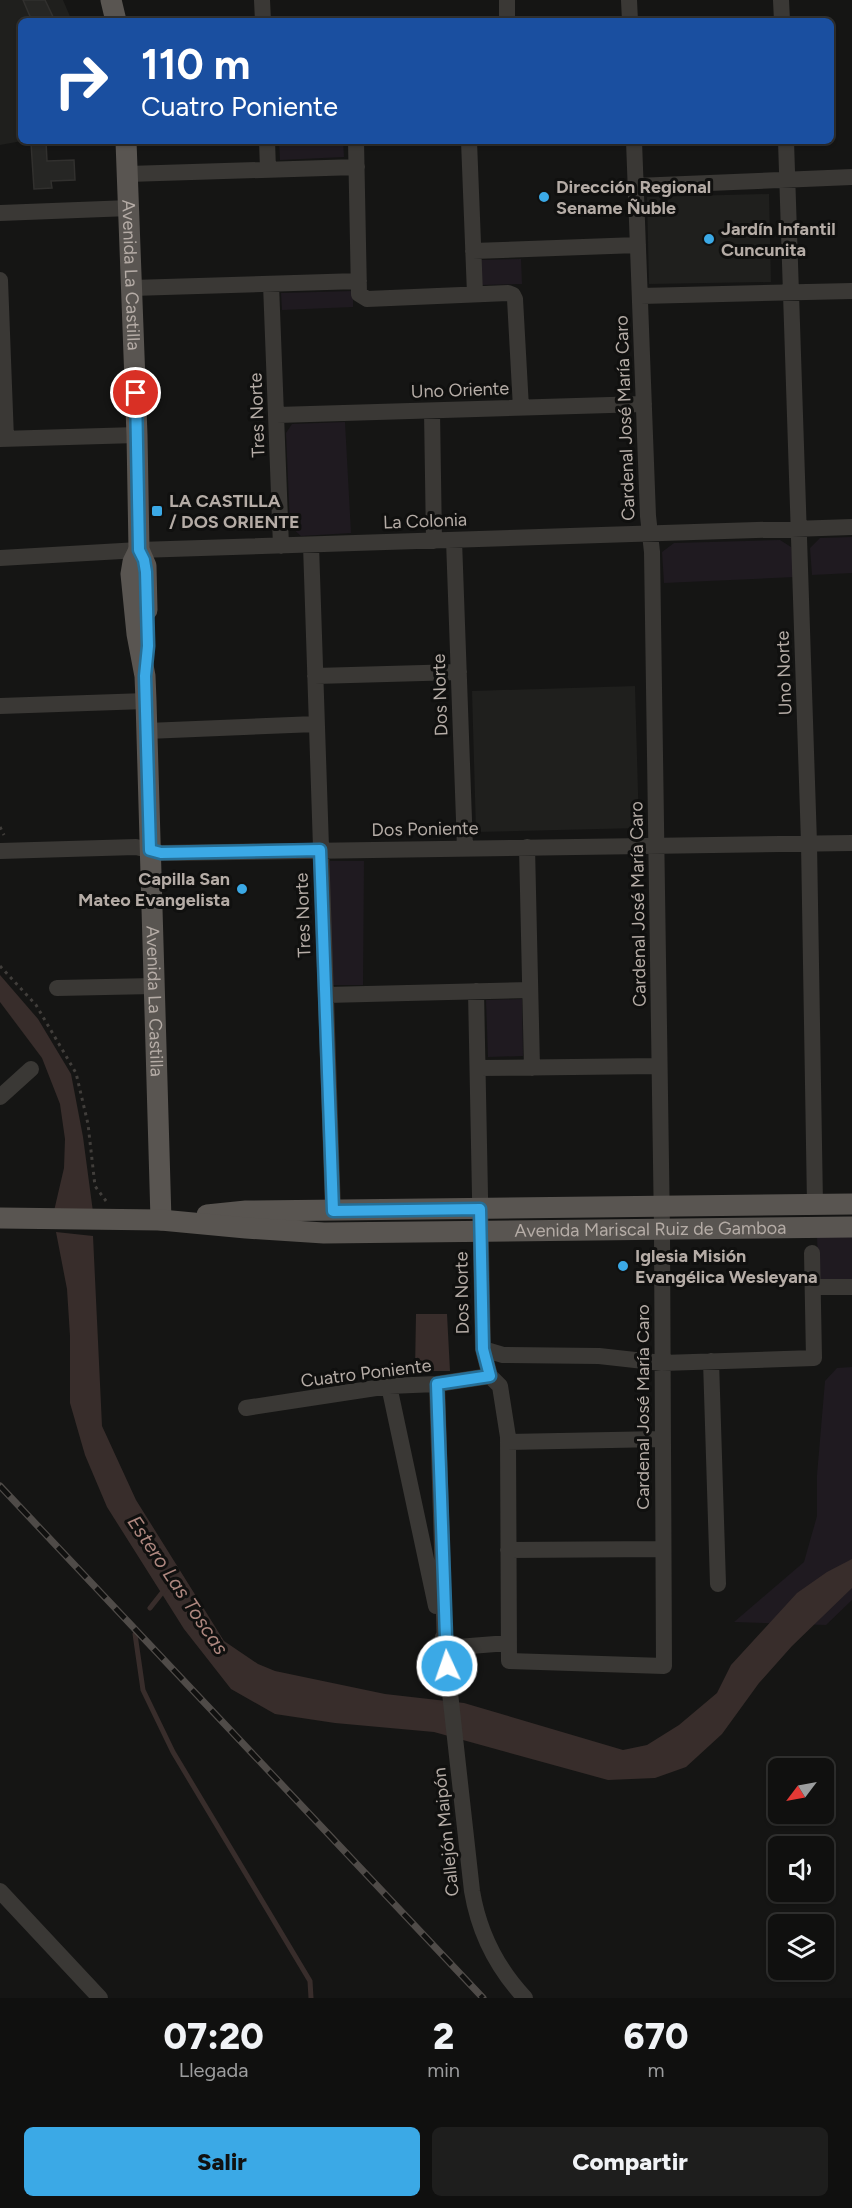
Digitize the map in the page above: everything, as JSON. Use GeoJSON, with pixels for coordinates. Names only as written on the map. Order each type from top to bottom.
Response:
{"type":"FeatureCollection","features":[{"type":"Feature","properties":{"kind":"main road"},"geometry":{"type":"LineString","coordinates":[[111,0],[115,18]]}},
{"type":"Feature","properties":{"kind":"main road","name":"Avenida La Castilla"},"geometry":{"type":"LineString","coordinates":[[126,144],[139,550],[146,572],[148,646],[145,676],[161,1220]]}},
{"type":"Feature","properties":{"kind":"main road","name":"Avenida Mariscal Ruiz de Gamboa"},"geometry":{"type":"LineString","coordinates":[[161,1220],[246,1211],[852,1204]]}},
{"type":"Feature","properties":{"kind":"main road","name":"Avenida Mariscal Ruiz de Gamboa"},"geometry":{"type":"LineString","coordinates":[[0,1218],[161,1220],[324,1233],[852,1227]]}},
{"type":"Feature","properties":{"kind":"street"},"geometry":{"type":"LineString","coordinates":[[262,0],[263,18]]}},
{"type":"Feature","properties":{"kind":"street"},"geometry":{"type":"LineString","coordinates":[[507,0],[507,18]]}},
{"type":"Feature","properties":{"kind":"street"},"geometry":{"type":"LineString","coordinates":[[629,0],[630,18]]}},
{"type":"Feature","properties":{"kind":"street"},"geometry":{"type":"LineString","coordinates":[[781,0],[782,18]]}},
{"type":"Feature","properties":{"kind":"street"},"geometry":{"type":"LineString","coordinates":[[267,144],[268,169]]}},
{"type":"Feature","properties":{"kind":"street"},"geometry":{"type":"LineString","coordinates":[[356,144],[360,289],[367,299],[508,293],[513,295],[521,408]]}},
{"type":"Feature","properties":{"kind":"street"},"geometry":{"type":"LineString","coordinates":[[469,144],[475,294]]}},
{"type":"Feature","properties":{"kind":"street","name":"Cardenal José María Caro"},"geometry":{"type":"LineString","coordinates":[[509,1661],[664,1666],[662,1206],[652,552],[634,144]]}},
{"type":"Feature","properties":{"kind":"street","name":"Uno Norte"},"geometry":{"type":"LineString","coordinates":[[786,144],[809,843],[815,1204]]}},
{"type":"Feature","properties":{"kind":"street"},"geometry":{"type":"LineString","coordinates":[[128,174],[357,166]]}},
{"type":"Feature","properties":{"kind":"street"},"geometry":{"type":"LineString","coordinates":[[636,186],[852,177]]}},
{"type":"Feature","properties":{"kind":"street"},"geometry":{"type":"LineString","coordinates":[[0,213],[130,208]]}},
{"type":"Feature","properties":{"kind":"street"},"geometry":{"type":"LineString","coordinates":[[473,251],[638,245]]}},
{"type":"Feature","properties":{"kind":"street"},"geometry":{"type":"LineString","coordinates":[[0,280],[3,439],[137,435]]}},
{"type":"Feature","properties":{"kind":"street"},"geometry":{"type":"LineString","coordinates":[[132,288],[272,284],[360,289]]}},
{"type":"Feature","properties":{"kind":"street","name":"Tres Norte"},"geometry":{"type":"LineString","coordinates":[[272,284],[281,546]]}},
{"type":"Feature","properties":{"kind":"street"},"geometry":{"type":"LineString","coordinates":[[640,296],[852,291]]}},
{"type":"Feature","properties":{"kind":"street","name":"Uno Oriente"},"geometry":{"type":"LineString","coordinates":[[276,416],[644,404]]}},
{"type":"Feature","properties":{"kind":"street"},"geometry":{"type":"LineString","coordinates":[[432,411],[434,541]]}},
{"type":"Feature","properties":{"kind":"street","name":"La Colonia"},"geometry":{"type":"LineString","coordinates":[[0,558],[139,550],[852,527]]}},
{"type":"Feature","properties":{"kind":"street","name":"Dos Norte"},"geometry":{"type":"LineString","coordinates":[[454,540],[465,848]]}},
{"type":"Feature","properties":{"kind":"street","name":"Tres Norte"},"geometry":{"type":"LineString","coordinates":[[311,545],[333,1211]]}},
{"type":"Feature","properties":{"kind":"street"},"geometry":{"type":"LineString","coordinates":[[315,676],[459,672]]}},
{"type":"Feature","properties":{"kind":"street"},"geometry":{"type":"LineString","coordinates":[[0,705],[146,701]]}},
{"type":"Feature","properties":{"kind":"street"},"geometry":{"type":"LineString","coordinates":[[147,731],[316,724]]}},
{"type":"Feature","properties":{"kind":"street","name":"Dos Poniente"},"geometry":{"type":"LineString","coordinates":[[0,851],[136,847],[161,853],[852,843]]}},
{"type":"Feature","properties":{"kind":"street"},"geometry":{"type":"LineString","coordinates":[[527,847],[532,1068]]}},
{"type":"Feature","properties":{"kind":"street"},"geometry":{"type":"LineString","coordinates":[[57,988],[154,986]]}},
{"type":"Feature","properties":{"kind":"street"},"geometry":{"type":"LineString","coordinates":[[326,995],[530,990]]}},
{"type":"Feature","properties":{"kind":"street","name":"Dos Norte"},"geometry":{"type":"LineString","coordinates":[[476,991],[483,1349],[490,1376],[500,1386],[508,1442],[509,1661]]}},
{"type":"Feature","properties":{"kind":"street"},"geometry":{"type":"LineString","coordinates":[[478,1068],[659,1066]]}},
{"type":"Feature","properties":{"kind":"street"},"geometry":{"type":"LineString","coordinates":[[0,1097],[31,1069]]}},
{"type":"Feature","properties":{"kind":"street"},"geometry":{"type":"LineString","coordinates":[[483,1349],[503,1355],[599,1356],[662,1363],[814,1358],[812,1253]]}},
{"type":"Feature","properties":{"kind":"street"},"geometry":{"type":"LineString","coordinates":[[813,1287],[852,1287]]}},
{"type":"Feature","properties":{"kind":"street"},"geometry":{"type":"LineString","coordinates":[[711,1361],[718,1584]]}},
{"type":"Feature","properties":{"kind":"street","name":"Cuatro Poniente"},"geometry":{"type":"LineString","coordinates":[[246,1408],[389,1386],[437,1384],[490,1376]]}},
{"type":"Feature","properties":{"kind":"street","name":"Callejón Maipón"},"geometry":{"type":"LineString","coordinates":[[437,1384],[445,1648],[472,1891],[477,1916],[493,1956],[525,1998]]}},
{"type":"Feature","properties":{"kind":"street","name":"Callejón Maipón"},"geometry":{"type":"LineString","coordinates":[[389,1386],[445,1648]]}},
{"type":"Feature","properties":{"kind":"street"},"geometry":{"type":"LineString","coordinates":[[508,1442],[663,1439]]}},
{"type":"Feature","properties":{"kind":"street"},"geometry":{"type":"LineString","coordinates":[[508,1550],[663,1549]]}},
{"type":"Feature","properties":{"kind":"street"},"geometry":{"type":"LineString","coordinates":[[445,1648],[508,1643]]}},
{"type":"Feature","properties":{"kind":"street"},"geometry":{"type":"LineString","coordinates":[[0,1892],[100,1998]]}},
{"type":"Feature","properties":{"kind":"path"},"geometry":{"type":"LineString","coordinates":[[0,966],[36,1005],[76,1072],[88,1124],[95,1186],[116,1219]]}},
{"type":"Feature","properties":{"kind":"shaded area"},"geometry":{"type":"Polygon","coordinates":[[[0,0],[63,0],[71,18],[18,18],[18,142],[0,145],[0,0]]]}},
{"type":"Feature","properties":{"kind":"shaded area"},"geometry":{"type":"Polygon","coordinates":[[[279,144],[343,144],[344,157],[280,160],[279,144]]]}},
{"type":"Feature","properties":{"kind":"shaded area","name":"Jardín Infantil Cuncunita"},"geometry":{"type":"Polygon","coordinates":[[[769,194],[771,282],[649,284],[647,197],[769,194]]]}},
{"type":"Feature","properties":{"kind":"shaded area"},"geometry":{"type":"Polygon","coordinates":[[[521,259],[522,284],[482,285],[480,260],[521,259]]]}},
{"type":"Feature","properties":{"kind":"shaded area"},"geometry":{"type":"Polygon","coordinates":[[[353,291],[353,307],[282,310],[281,293],[353,291]]]}},
{"type":"Feature","properties":{"kind":"shaded area"},"geometry":{"type":"Polygon","coordinates":[[[345,422],[351,533],[301,536],[290,526],[286,433],[292,424],[345,422]]]}},
{"type":"Feature","properties":{"kind":"shaded area"},"geometry":{"type":"Polygon","coordinates":[[[852,537],[852,573],[812,575],[810,548],[820,538],[852,537]]]}},
{"type":"Feature","properties":{"kind":"shaded area"},"geometry":{"type":"Polygon","coordinates":[[[780,540],[791,547],[795,577],[664,583],[662,552],[674,543],[780,540]]]}},
{"type":"Feature","properties":{"kind":"shaded area"},"geometry":{"type":"Polygon","coordinates":[[[635,686],[639,828],[476,832],[472,691],[635,686]]]}},
{"type":"Feature","properties":{"kind":"shaded area"},"geometry":{"type":"Polygon","coordinates":[[[330,861],[364,861],[363,985],[329,985],[330,861]]]}},
{"type":"Feature","properties":{"kind":"shaded area"},"geometry":{"type":"Polygon","coordinates":[[[522,999],[523,1056],[488,1057],[486,1000],[522,999]]]}},
{"type":"Feature","properties":{"kind":"shaded area"},"geometry":{"type":"Polygon","coordinates":[[[817,1237],[852,1237],[852,1279],[819,1279],[817,1237]]]}},
{"type":"Feature","properties":{"kind":"shaded area"},"geometry":{"type":"Polygon","coordinates":[[[852,1367],[852,1600],[826,1625],[734,1622],[804,1562],[817,1516],[817,1475],[825,1381],[837,1368],[852,1367]]]}},
{"type":"Feature","properties":{"kind":"water"},"geometry":{"type":"Polygon","coordinates":[[[0,975],[38,1019],[71,1074],[83,1137],[93,1212],[54,1211],[64,1168],[65,1139],[60,1104],[42,1058],[0,1002],[0,975]]]}},
{"type":"Feature","properties":{"kind":"water","name":"Estero Las Toscas"},"geometry":{"type":"Polygon","coordinates":[[[56,1232],[93,1236],[102,1426],[136,1500],[224,1641],[258,1664],[275,1671],[385,1694],[464,1703],[623,1750],[647,1745],[679,1725],[717,1693],[731,1665],[797,1593],[827,1572],[852,1559],[852,1588],[792,1646],[759,1683],[722,1734],[686,1767],[655,1778],[608,1780],[434,1732],[335,1723],[275,1714],[231,1689],[184,1629],[107,1507],[85,1455],[70,1403],[67,1289],[56,1232]]]}},
{"type":"Feature","properties":{"kind":"water"},"geometry":{"type":"Polygon","coordinates":[[[416,1314],[447,1314],[450,1371],[415,1371],[416,1314]]]}},
{"type":"Feature","properties":{"kind":"building"},"geometry":{"type":"Polygon","coordinates":[[[23,0],[45,0],[54,18],[31,18],[23,0]]]}},
{"type":"Feature","properties":{"kind":"building"},"geometry":{"type":"Polygon","coordinates":[[[31,144],[46,144],[47,161],[74,160],[75,180],[51,181],[52,188],[34,189],[31,144]]]}},
{"type":"Feature","properties":{"kind":"waterway","name":"Estero Las Toscas"},"geometry":{"type":"LineString","coordinates":[[150,1608],[165,1589]]}},
{"type":"Feature","properties":{"kind":"waterway"},"geometry":{"type":"LineString","coordinates":[[135,1634],[143,1690],[173,1752],[310,1981],[311,1998]]}},
{"type":"Feature","properties":{"kind":"railway"},"geometry":{"type":"LineString","coordinates":[[0,1486],[483,1998]]}},
{"type":"Feature","properties":{"kind":"place","name":"Dirección Regional Sename Ñuble"},"geometry":{"type":"Point","coordinates":[544,197]}},
{"type":"Feature","properties":{"kind":"place","name":"Jardín Infantil Cuncunita"},"geometry":{"type":"Point","coordinates":[709,239]}},
{"type":"Feature","properties":{"kind":"place","name":"LA CASTILLA / DOS ORIENTE"},"geometry":{"type":"Point","coordinates":[157,511]}},
{"type":"Feature","properties":{"kind":"place","name":"Capilla San Mateo Evangelista"},"geometry":{"type":"Point","coordinates":[242,889]}},
{"type":"Feature","properties":{"kind":"place","name":"Iglesia Misión Evangélica Wesleyana"},"geometry":{"type":"Point","coordinates":[623,1266]}},
{"type":"Feature","properties":{"kind":"route"},"geometry":{"type":"LineString","coordinates":[[136,393],[139,550],[146,566],[148,646],[145,676],[150,850],[161,853],[320,850],[333,1211],[480,1209],[483,1349],[490,1376],[437,1384],[447,1666]]}}]}
